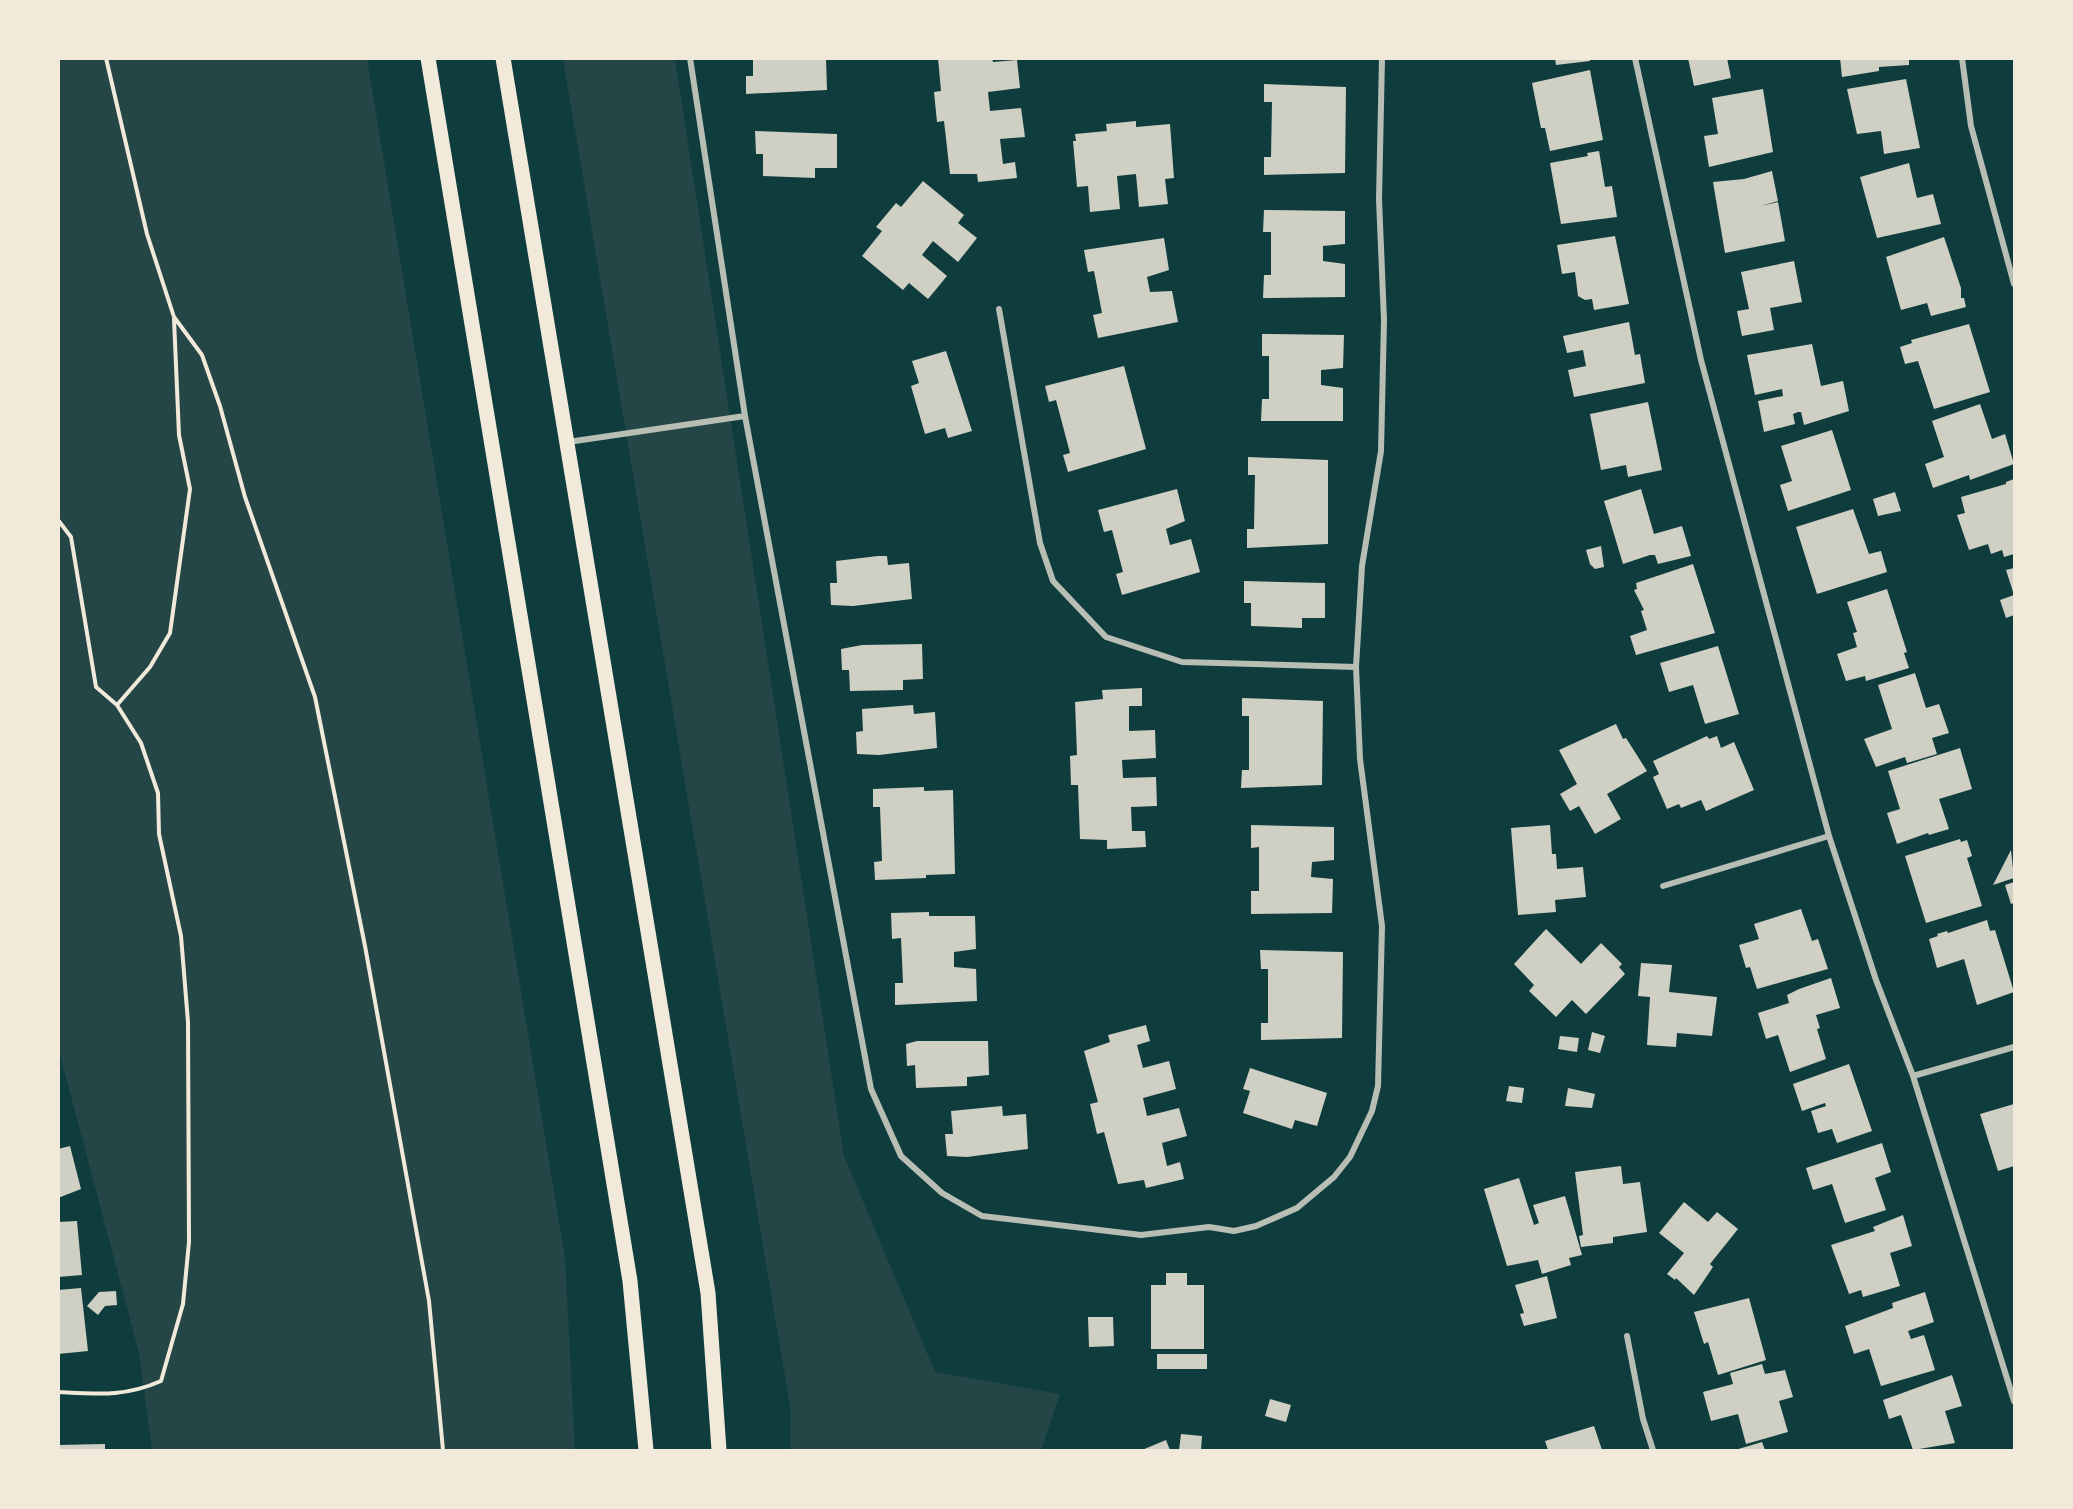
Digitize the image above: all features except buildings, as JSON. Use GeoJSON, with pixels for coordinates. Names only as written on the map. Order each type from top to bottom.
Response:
{"type":"FeatureCollection","features":[{"type":"Feature","properties":{"kind":"main road"},"geometry":{"type":"LineString","coordinates":[[428,58],[630,1281],[646,1450]]}},
{"type":"Feature","properties":{"kind":"main road"},"geometry":{"type":"LineString","coordinates":[[503,58],[708,1293],[719,1450]]}},
{"type":"Feature","properties":{"kind":"street"},"geometry":{"type":"LineString","coordinates":[[690,58],[745,416],[871,1089],[901,1156],[942,1193],[982,1216],[1141,1235],[1209,1227],[1234,1231],[1256,1226],[1297,1208],[1334,1178],[1350,1157],[1372,1112],[1378,1086],[1382,926],[1360,759],[1356,667],[1362,566],[1381,451],[1384,320],[1379,199],[1382,58]]}},
{"type":"Feature","properties":{"kind":"street"},"geometry":{"type":"LineString","coordinates":[[1635,58],[1703,370],[1829,836],[1876,980],[1913,1076],[2014,1401]]}},
{"type":"Feature","properties":{"kind":"street"},"geometry":{"type":"LineString","coordinates":[[1962,58],[1971,126],[2014,284]]}},
{"type":"Feature","properties":{"kind":"street"},"geometry":{"type":"LineString","coordinates":[[999,309],[1040,543],[1053,581],[1106,637],[1182,662],[1356,667]]}},
{"type":"Feature","properties":{"kind":"street"},"geometry":{"type":"LineString","coordinates":[[566,443],[745,416]]}},
{"type":"Feature","properties":{"kind":"street"},"geometry":{"type":"LineString","coordinates":[[1663,886],[1829,836]]}},
{"type":"Feature","properties":{"kind":"street"},"geometry":{"type":"LineString","coordinates":[[1913,1076],[2014,1047]]}},
{"type":"Feature","properties":{"kind":"street"},"geometry":{"type":"LineString","coordinates":[[1627,1336],[1642,1419],[1653,1450]]}},
{"type":"Feature","properties":{"kind":"path"},"geometry":{"type":"LineString","coordinates":[[106,58],[147,234],[174,317],[179,435],[190,489],[171,633],[150,667],[117,705]]}},
{"type":"Feature","properties":{"kind":"path"},"geometry":{"type":"LineString","coordinates":[[174,317],[202,355],[220,406],[245,497],[315,697],[365,946],[429,1301],[443,1450]]}},
{"type":"Feature","properties":{"kind":"path"},"geometry":{"type":"LineString","coordinates":[[58,519],[71,537],[96,687],[117,705],[141,743],[158,793],[159,834],[181,936],[188,1022],[189,1242],[184,1293],[161,1381],[139,1390],[105,1395],[58,1392]]}},
{"type":"Feature","properties":{"kind":"shaded area"},"geometry":{"type":"Polygon","coordinates":[[[58,59],[367,59],[565,1258],[575,1450],[152,1450],[139,1353],[59,1051],[58,59]]]}},
{"type":"Feature","properties":{"kind":"shaded area"},"geometry":{"type":"Polygon","coordinates":[[[563,59],[675,59],[844,1156],[935,1372],[1060,1394],[1041,1450],[790,1450],[791,1412],[563,59]]]}}]}
